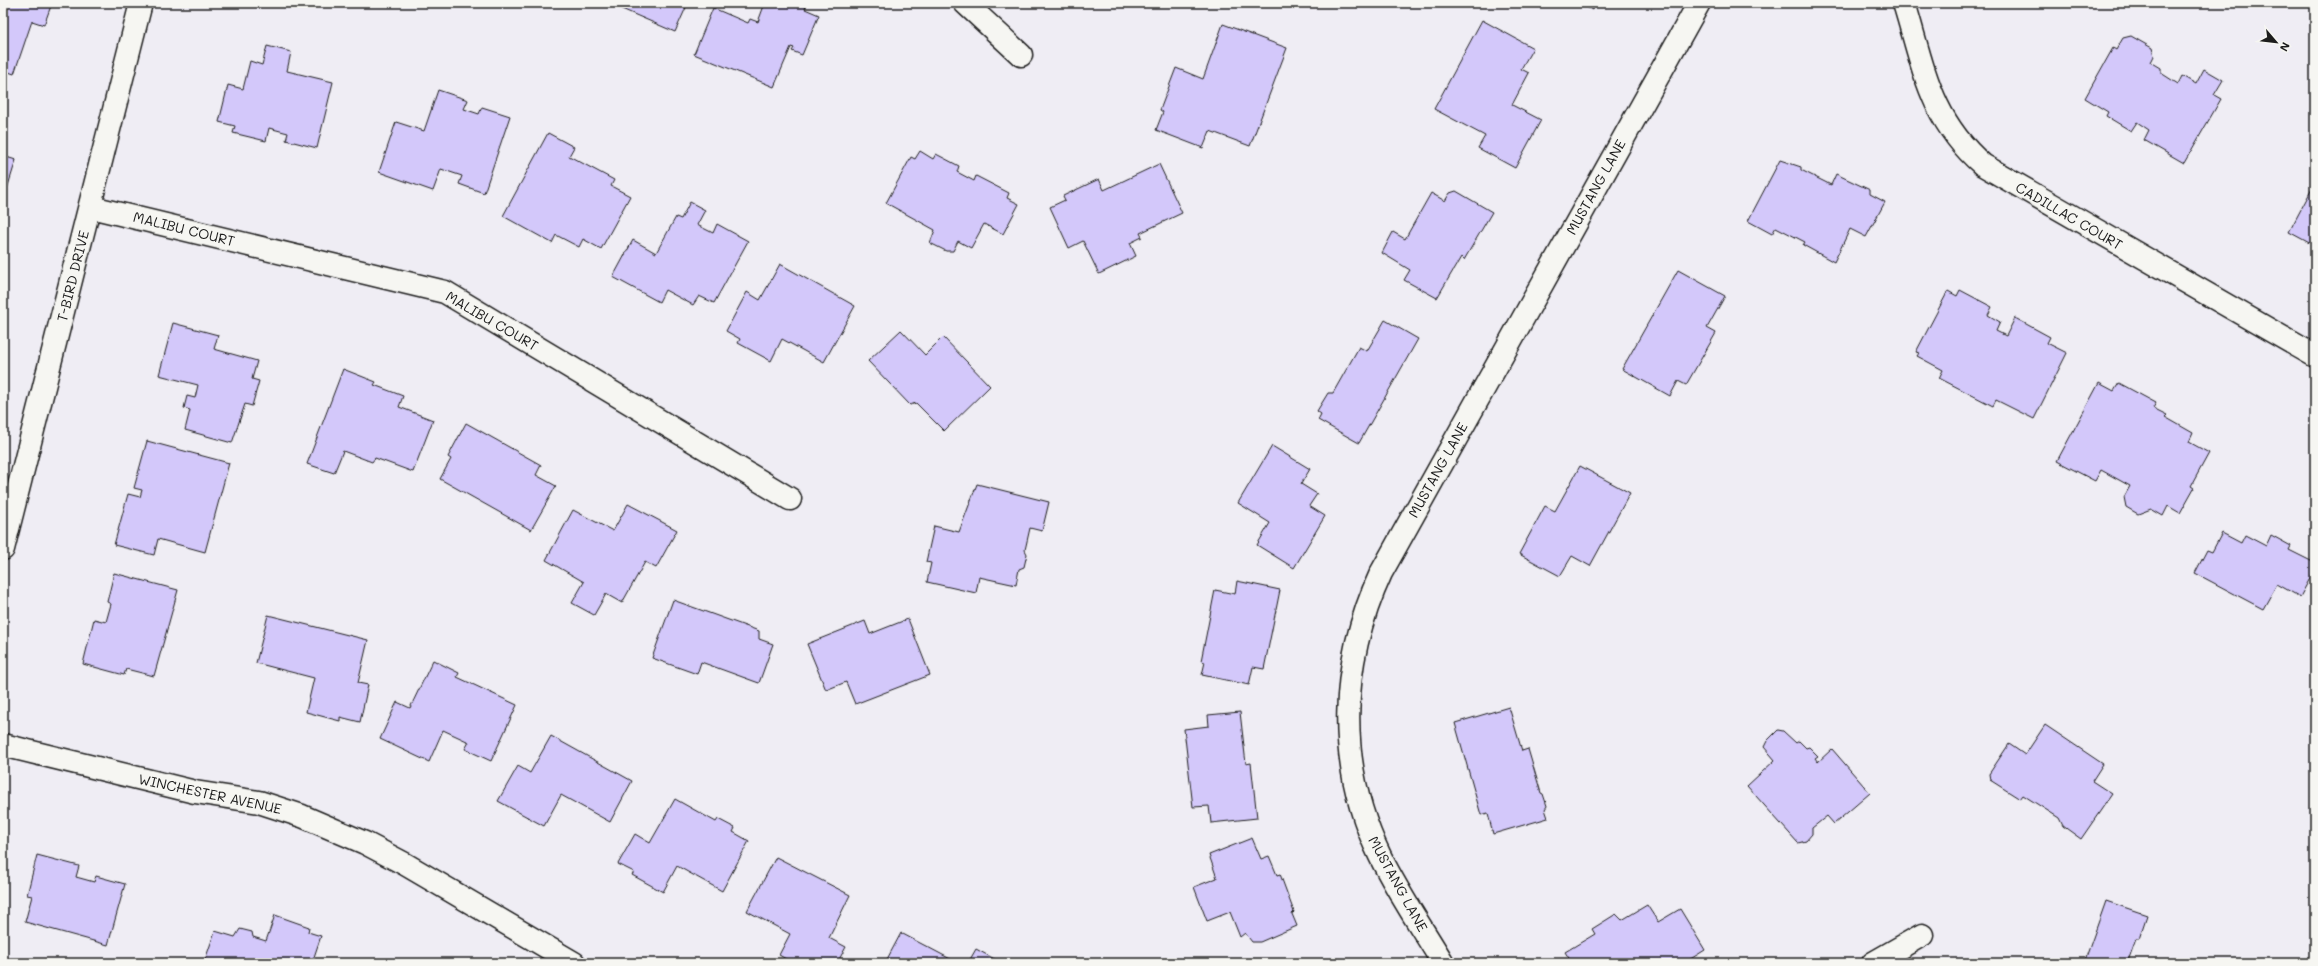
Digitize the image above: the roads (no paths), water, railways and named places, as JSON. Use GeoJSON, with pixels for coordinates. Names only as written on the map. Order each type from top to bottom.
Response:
{"type":"FeatureCollection","features":[{"type":"Feature","properties":{"kind":"street","name":"T-BIRD DRIVE"},"geometry":{"type":"LineString","coordinates":[[3,549],[91,207],[141,3]]}},
{"type":"Feature","properties":{"kind":"street"},"geometry":{"type":"LineString","coordinates":[[965,3],[1021,55]]}},
{"type":"Feature","properties":{"kind":"street","name":"MUSTANG LANE"},"geometry":{"type":"LineString","coordinates":[[1443,963],[1380,857],[1367,827],[1355,785],[1347,731],[1347,702],[1353,655],[1361,623],[1381,573],[1699,3]]}},
{"type":"Feature","properties":{"kind":"street","name":"CADILLAC COURT"},"geometry":{"type":"LineString","coordinates":[[1904,3],[1934,101],[1955,137],[1984,165],[2315,356]]}},
{"type":"Feature","properties":{"kind":"street","name":"MALIBU COURT"},"geometry":{"type":"LineString","coordinates":[[91,207],[445,292],[790,499]]}},
{"type":"Feature","properties":{"kind":"street","name":"WINCHESTER AVENUE"},"geometry":{"type":"LineString","coordinates":[[3,745],[195,792],[259,802],[302,816],[365,843],[405,864],[574,963]]}},
{"type":"Feature","properties":{"kind":"street"},"geometry":{"type":"LineString","coordinates":[[1873,963],[1922,935]]}}]}
